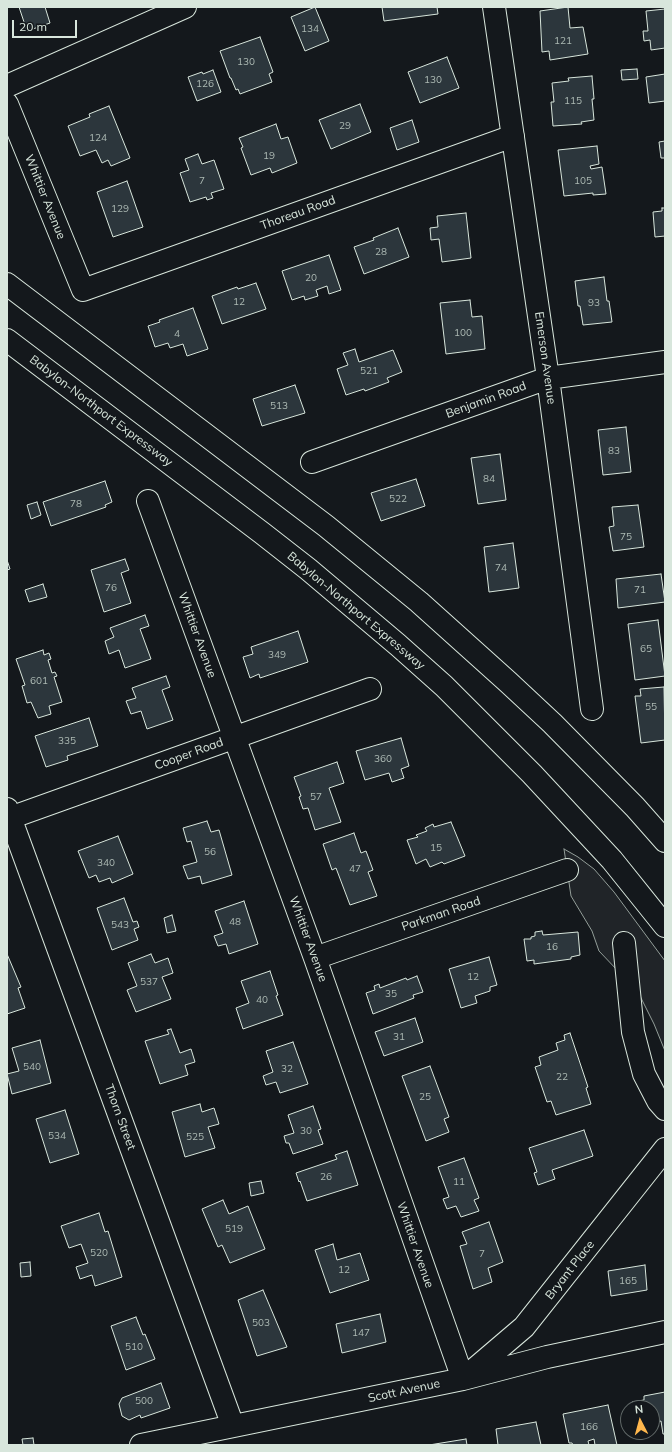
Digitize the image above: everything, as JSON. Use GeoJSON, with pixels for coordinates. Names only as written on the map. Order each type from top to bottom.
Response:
{"type":"FeatureCollection","features":[{"type":"Feature","properties":{"kind":"street"},"geometry":{"type":"LineString","coordinates":[[7,86],[185,7]]}},
{"type":"Feature","properties":{"kind":"street","name":"Emerson Avenue"},"geometry":{"type":"LineString","coordinates":[[494,7],[548,378],[592,709]]}},
{"type":"Feature","properties":{"kind":"street","name":"Whittier Avenue"},"geometry":{"type":"LineString","coordinates":[[7,104],[83,290]]}},
{"type":"Feature","properties":{"kind":"street","name":"Thoreau Road"},"geometry":{"type":"LineString","coordinates":[[83,290],[513,136]]}},
{"type":"Feature","properties":{"kind":"street"},"geometry":{"type":"LineString","coordinates":[[7,284],[326,526],[384,572],[466,643],[552,723],[635,807],[665,841]]}},
{"type":"Feature","properties":{"kind":"street","name":"Babylon-Northport Expressway"},"geometry":{"type":"LineString","coordinates":[[7,340],[262,533],[308,569],[398,645],[444,686],[532,774],[612,860],[665,926]]}},
{"type":"Feature","properties":{"kind":"street","name":"Benjamin Road"},"geometry":{"type":"LineString","coordinates":[[312,462],[548,378],[665,362]]}},
{"type":"Feature","properties":{"kind":"street","name":"Whittier Avenue"},"geometry":{"type":"LineString","coordinates":[[148,501],[315,958],[463,1378]]}},
{"type":"Feature","properties":{"kind":"street","name":"Cooper Road"},"geometry":{"type":"LineString","coordinates":[[8,816],[235,738],[370,689]]}},
{"type":"Feature","properties":{"kind":"street","name":"Thorn Street"},"geometry":{"type":"LineString","coordinates":[[8,816],[234,1426]]}},
{"type":"Feature","properties":{"kind":"street","name":"Parkman Road"},"geometry":{"type":"LineString","coordinates":[[315,958],[567,870]]}},
{"type":"Feature","properties":{"kind":"street"},"geometry":{"type":"LineString","coordinates":[[624,943],[633,1032],[644,1074],[658,1101],[665,1110]]}},
{"type":"Feature","properties":{"kind":"street","name":"Bryant Place"},"geometry":{"type":"LineString","coordinates":[[463,1378],[524,1327],[665,1149]]}},
{"type":"Feature","properties":{"kind":"street","name":"Scott Avenue"},"geometry":{"type":"LineString","coordinates":[[141,1445],[463,1378],[547,1357],[665,1332]]}},
{"type":"Feature","properties":{"kind":"shaded area"},"geometry":{"type":"Polygon","coordinates":[[[564,849],[594,869],[614,892],[665,961],[665,1051],[654,1024],[638,992],[599,951],[592,931],[571,896],[564,849]]]}},
{"type":"Feature","properties":{"kind":"building"},"geometry":{"type":"Polygon","coordinates":[[[19,7],[45,7],[50,23],[27,31],[19,7]]]}},
{"type":"Feature","properties":{"kind":"building"},"geometry":{"type":"Polygon","coordinates":[[[315,7],[329,41],[305,51],[291,17],[315,7]]]}},
{"type":"Feature","properties":{"kind":"building"},"geometry":{"type":"Polygon","coordinates":[[[382,7],[437,7],[438,14],[384,21],[382,7]]]}},
{"type":"Feature","properties":{"kind":"building"},"geometry":{"type":"Polygon","coordinates":[[[568,7],[570,28],[583,27],[588,54],[550,60],[549,51],[542,52],[540,11],[568,7]]]}},
{"type":"Feature","properties":{"kind":"building"},"geometry":{"type":"Polygon","coordinates":[[[665,9],[665,48],[651,50],[650,40],[644,41],[643,31],[648,31],[646,11],[665,9]]]}},
{"type":"Feature","properties":{"kind":"building"},"geometry":{"type":"Polygon","coordinates":[[[260,37],[273,72],[269,74],[272,82],[240,94],[238,89],[236,90],[230,78],[220,51],[260,37]]]}},
{"type":"Feature","properties":{"kind":"building"},"geometry":{"type":"Polygon","coordinates":[[[447,57],[459,88],[420,103],[408,72],[447,57]]]}},
{"type":"Feature","properties":{"kind":"building"},"geometry":{"type":"Polygon","coordinates":[[[637,69],[638,79],[622,80],[621,70],[637,69]]]}},
{"type":"Feature","properties":{"kind":"building"},"geometry":{"type":"Polygon","coordinates":[[[213,70],[221,92],[197,101],[188,77],[213,70]]]}},
{"type":"Feature","properties":{"kind":"building"},"geometry":{"type":"Polygon","coordinates":[[[665,74],[665,101],[649,103],[646,77],[665,74]]]}},
{"type":"Feature","properties":{"kind":"building"},"geometry":{"type":"Polygon","coordinates":[[[592,76],[594,120],[581,122],[582,124],[553,126],[551,102],[554,102],[552,83],[569,81],[568,78],[592,76]]]}},
{"type":"Feature","properties":{"kind":"building"},"geometry":{"type":"Polygon","coordinates":[[[360,104],[371,132],[331,149],[319,120],[360,104]]]}},
{"type":"Feature","properties":{"kind":"building"},"geometry":{"type":"Polygon","coordinates":[[[109,106],[130,158],[111,166],[108,160],[102,163],[96,150],[80,156],[68,126],[90,117],[89,114],[109,106]]]}},
{"type":"Feature","properties":{"kind":"building"},"geometry":{"type":"Polygon","coordinates":[[[412,120],[419,142],[397,150],[390,128],[412,120]]]}},
{"type":"Feature","properties":{"kind":"building"},"geometry":{"type":"Polygon","coordinates":[[[276,124],[281,139],[288,137],[297,163],[272,173],[270,168],[251,175],[239,138],[276,124]]]}},
{"type":"Feature","properties":{"kind":"building"},"geometry":{"type":"Polygon","coordinates":[[[665,141],[665,158],[661,158],[659,142],[665,141]]]}},
{"type":"Feature","properties":{"kind":"building"},"geometry":{"type":"Polygon","coordinates":[[[597,146],[599,164],[590,166],[591,169],[602,167],[606,194],[593,195],[593,193],[564,196],[558,150],[597,146]]]}},
{"type":"Feature","properties":{"kind":"building"},"geometry":{"type":"Polygon","coordinates":[[[198,154],[202,164],[214,160],[224,189],[211,193],[213,198],[207,200],[206,197],[190,202],[180,173],[189,170],[185,159],[198,154]]]}},
{"type":"Feature","properties":{"kind":"building"},"geometry":{"type":"Polygon","coordinates":[[[127,181],[143,227],[113,237],[97,192],[127,181]]]}},
{"type":"Feature","properties":{"kind":"building"},"geometry":{"type":"Polygon","coordinates":[[[662,208],[665,208],[665,236],[655,237],[653,212],[662,211],[662,208]]]}},
{"type":"Feature","properties":{"kind":"building"},"geometry":{"type":"Polygon","coordinates":[[[466,213],[471,258],[442,262],[439,239],[431,240],[430,228],[438,227],[437,216],[466,213]]]}},
{"type":"Feature","properties":{"kind":"building"},"geometry":{"type":"Polygon","coordinates":[[[398,228],[409,257],[364,274],[354,247],[374,240],[373,238],[398,228]]]}},
{"type":"Feature","properties":{"kind":"building"},"geometry":{"type":"Polygon","coordinates":[[[329,255],[341,290],[329,294],[327,286],[316,290],[318,296],[305,300],[304,296],[292,300],[282,271],[329,255]]]}},
{"type":"Feature","properties":{"kind":"building"},"geometry":{"type":"Polygon","coordinates":[[[604,277],[607,301],[609,301],[612,322],[583,325],[580,306],[578,306],[575,281],[604,277]]]}},
{"type":"Feature","properties":{"kind":"building"},"geometry":{"type":"Polygon","coordinates":[[[256,283],[266,309],[222,324],[212,296],[237,287],[238,289],[256,283]]]}},
{"type":"Feature","properties":{"kind":"building"},"geometry":{"type":"Polygon","coordinates":[[[470,300],[472,317],[482,316],[485,349],[446,354],[440,303],[470,300]]]}},
{"type":"Feature","properties":{"kind":"building"},"geometry":{"type":"Polygon","coordinates":[[[193,308],[208,349],[187,356],[183,344],[170,348],[168,343],[155,347],[148,326],[160,322],[159,320],[193,308]]]}},
{"type":"Feature","properties":{"kind":"building"},"geometry":{"type":"Polygon","coordinates":[[[355,349],[359,362],[393,350],[402,372],[387,378],[389,382],[365,391],[364,389],[346,395],[337,369],[348,365],[343,353],[355,349]]]}},
{"type":"Feature","properties":{"kind":"building"},"geometry":{"type":"Polygon","coordinates":[[[295,385],[305,413],[262,426],[253,399],[295,385]]]}},
{"type":"Feature","properties":{"kind":"building"},"geometry":{"type":"Polygon","coordinates":[[[626,427],[631,472],[603,475],[598,430],[626,427]]]}},
{"type":"Feature","properties":{"kind":"building"},"geometry":{"type":"Polygon","coordinates":[[[500,454],[506,500],[478,504],[471,458],[500,454]]]}},
{"type":"Feature","properties":{"kind":"building"},"geometry":{"type":"Polygon","coordinates":[[[416,479],[425,506],[381,521],[371,493],[416,479]]]}},
{"type":"Feature","properties":{"kind":"building"},"geometry":{"type":"Polygon","coordinates":[[[105,481],[112,502],[105,505],[106,507],[51,526],[43,502],[105,481]]]}},
{"type":"Feature","properties":{"kind":"building"},"geometry":{"type":"Polygon","coordinates":[[[37,502],[41,515],[31,519],[27,505],[37,502]]]}},
{"type":"Feature","properties":{"kind":"building"},"geometry":{"type":"Polygon","coordinates":[[[638,505],[644,547],[613,551],[609,527],[614,526],[612,507],[638,505]]]}},
{"type":"Feature","properties":{"kind":"building"},"geometry":{"type":"Polygon","coordinates":[[[513,543],[519,588],[489,592],[484,547],[513,543]]]}},
{"type":"Feature","properties":{"kind":"building"},"geometry":{"type":"Polygon","coordinates":[[[125,559],[129,570],[121,573],[131,603],[104,612],[91,570],[125,559]]]}},
{"type":"Feature","properties":{"kind":"building"},"geometry":{"type":"Polygon","coordinates":[[[7,560],[10,569],[7,570],[7,560]]]}},
{"type":"Feature","properties":{"kind":"building"},"geometry":{"type":"Polygon","coordinates":[[[661,574],[665,602],[618,608],[616,579],[661,574]]]}},
{"type":"Feature","properties":{"kind":"building"},"geometry":{"type":"Polygon","coordinates":[[[43,584],[47,597],[29,602],[25,590],[43,584]]]}},
{"type":"Feature","properties":{"kind":"building"},"geometry":{"type":"Polygon","coordinates":[[[145,615],[149,626],[140,629],[151,659],[125,668],[119,650],[109,654],[105,641],[114,637],[110,628],[145,615]]]}},
{"type":"Feature","properties":{"kind":"building"},"geometry":{"type":"Polygon","coordinates":[[[658,620],[665,676],[635,680],[628,624],[658,620]]]}},
{"type":"Feature","properties":{"kind":"building"},"geometry":{"type":"Polygon","coordinates":[[[298,631],[308,662],[260,678],[259,674],[250,678],[243,657],[253,654],[251,647],[298,631]]]}},
{"type":"Feature","properties":{"kind":"building"},"geometry":{"type":"Polygon","coordinates":[[[43,650],[44,655],[49,653],[51,659],[48,660],[52,673],[55,672],[57,676],[54,677],[62,702],[49,706],[51,714],[38,718],[31,702],[27,703],[22,686],[25,685],[16,659],[43,650]]]}},
{"type":"Feature","properties":{"kind":"building"},"geometry":{"type":"Polygon","coordinates":[[[166,676],[170,687],[162,690],[173,720],[147,729],[141,711],[131,714],[126,701],[136,698],[132,688],[166,676]]]}},
{"type":"Feature","properties":{"kind":"building"},"geometry":{"type":"Polygon","coordinates":[[[664,687],[665,740],[641,743],[635,696],[641,696],[640,689],[664,687]]]}},
{"type":"Feature","properties":{"kind":"building"},"geometry":{"type":"Polygon","coordinates":[[[89,718],[98,746],[67,756],[68,760],[46,767],[35,736],[89,718]]]}},
{"type":"Feature","properties":{"kind":"building"},"geometry":{"type":"Polygon","coordinates":[[[401,738],[409,766],[401,769],[404,778],[392,782],[389,773],[365,780],[356,751],[401,738]]]}},
{"type":"Feature","properties":{"kind":"building"},"geometry":{"type":"Polygon","coordinates":[[[337,762],[344,783],[329,788],[341,822],[315,830],[308,808],[303,809],[299,797],[301,796],[294,777],[337,762]]]}},
{"type":"Feature","properties":{"kind":"building"},"geometry":{"type":"Polygon","coordinates":[[[207,821],[211,832],[219,830],[232,875],[202,884],[200,876],[188,879],[183,866],[197,862],[191,841],[187,842],[183,828],[207,821]]]}},
{"type":"Feature","properties":{"kind":"building"},"geometry":{"type":"Polygon","coordinates":[[[451,822],[465,856],[444,864],[442,862],[430,867],[426,859],[416,864],[407,840],[418,837],[416,835],[427,831],[425,828],[433,824],[434,827],[451,822]]]}},
{"type":"Feature","properties":{"kind":"building"},"geometry":{"type":"Polygon","coordinates":[[[354,833],[361,853],[366,851],[373,870],[368,872],[377,896],[350,905],[336,868],[332,870],[323,844],[354,833]]]}},
{"type":"Feature","properties":{"kind":"building"},"geometry":{"type":"Polygon","coordinates":[[[118,836],[133,874],[112,883],[110,878],[99,882],[96,875],[89,878],[78,851],[118,836]]]}},
{"type":"Feature","properties":{"kind":"building"},"geometry":{"type":"Polygon","coordinates":[[[124,898],[133,922],[137,921],[139,927],[134,929],[138,940],[112,950],[97,908],[124,898]]]}},
{"type":"Feature","properties":{"kind":"building"},"geometry":{"type":"Polygon","coordinates":[[[244,901],[258,944],[229,954],[226,944],[218,946],[214,936],[223,933],[215,911],[244,901]]]}},
{"type":"Feature","properties":{"kind":"building"},"geometry":{"type":"Polygon","coordinates":[[[172,915],[176,931],[167,933],[164,918],[172,915]]]}},
{"type":"Feature","properties":{"kind":"building"},"geometry":{"type":"Polygon","coordinates":[[[542,931],[543,935],[578,932],[580,955],[571,957],[571,959],[534,964],[534,960],[527,961],[524,939],[531,939],[531,937],[535,936],[535,932],[542,931]]]}},
{"type":"Feature","properties":{"kind":"building"},"geometry":{"type":"Polygon","coordinates":[[[7,954],[21,987],[18,988],[25,1008],[7,1014],[7,954]]]}},
{"type":"Feature","properties":{"kind":"building"},"geometry":{"type":"Polygon","coordinates":[[[151,954],[155,963],[168,958],[173,973],[162,977],[171,999],[136,1012],[127,990],[137,986],[128,963],[151,954]]]}},
{"type":"Feature","properties":{"kind":"building"},"geometry":{"type":"Polygon","coordinates":[[[489,957],[497,985],[490,987],[490,991],[475,996],[477,1003],[461,1008],[449,969],[489,957]]]}},
{"type":"Feature","properties":{"kind":"building"},"geometry":{"type":"Polygon","coordinates":[[[270,971],[278,995],[276,996],[283,1015],[243,1029],[236,1008],[249,1003],[241,981],[270,971]]]}},
{"type":"Feature","properties":{"kind":"building"},"geometry":{"type":"Polygon","coordinates":[[[417,976],[423,992],[413,995],[414,998],[373,1014],[366,993],[375,990],[374,986],[379,984],[380,988],[406,978],[407,980],[417,976]]]}},
{"type":"Feature","properties":{"kind":"building"},"geometry":{"type":"Polygon","coordinates":[[[415,1018],[423,1042],[384,1056],[375,1032],[415,1018]]]}},
{"type":"Feature","properties":{"kind":"building"},"geometry":{"type":"Polygon","coordinates":[[[171,1029],[180,1053],[191,1049],[195,1062],[185,1065],[188,1075],[160,1084],[145,1041],[169,1034],[167,1030],[171,1029]]]}},
{"type":"Feature","properties":{"kind":"building"},"geometry":{"type":"Polygon","coordinates":[[[570,1033],[588,1087],[586,1088],[591,1104],[556,1115],[551,1101],[547,1102],[535,1067],[541,1065],[539,1057],[558,1050],[556,1043],[565,1040],[564,1035],[570,1033]]]}},
{"type":"Feature","properties":{"kind":"building"},"geometry":{"type":"Polygon","coordinates":[[[40,1040],[51,1083],[12,1094],[7,1074],[19,1071],[12,1048],[40,1040]]]}},
{"type":"Feature","properties":{"kind":"building"},"geometry":{"type":"Polygon","coordinates":[[[293,1042],[308,1084],[280,1093],[276,1082],[266,1085],[263,1076],[273,1072],[266,1051],[293,1042]]]}},
{"type":"Feature","properties":{"kind":"building"},"geometry":{"type":"Polygon","coordinates":[[[430,1066],[449,1117],[444,1119],[449,1132],[426,1141],[402,1076],[430,1066]]]}},
{"type":"Feature","properties":{"kind":"building"},"geometry":{"type":"Polygon","coordinates":[[[200,1104],[202,1112],[214,1108],[219,1124],[208,1127],[215,1148],[185,1157],[172,1112],[200,1104]]]}},
{"type":"Feature","properties":{"kind":"building"},"geometry":{"type":"Polygon","coordinates":[[[313,1106],[321,1129],[318,1130],[323,1144],[293,1154],[289,1143],[286,1143],[284,1136],[294,1133],[288,1115],[313,1106]]]}},
{"type":"Feature","properties":{"kind":"building"},"geometry":{"type":"Polygon","coordinates":[[[65,1110],[79,1154],[50,1163],[36,1119],[65,1110]]]}},
{"type":"Feature","properties":{"kind":"building"},"geometry":{"type":"Polygon","coordinates":[[[584,1130],[593,1156],[552,1170],[555,1179],[538,1185],[534,1173],[537,1172],[529,1148],[584,1130]]]}},
{"type":"Feature","properties":{"kind":"building"},"geometry":{"type":"Polygon","coordinates":[[[347,1151],[358,1185],[307,1201],[296,1173],[337,1159],[335,1155],[347,1151]]]}},
{"type":"Feature","properties":{"kind":"building"},"geometry":{"type":"Polygon","coordinates":[[[464,1158],[479,1198],[474,1200],[479,1211],[461,1217],[456,1206],[447,1209],[443,1199],[449,1197],[438,1167],[464,1158]]]}},
{"type":"Feature","properties":{"kind":"building"},"geometry":{"type":"Polygon","coordinates":[[[261,1181],[264,1193],[251,1196],[249,1183],[261,1181]]]}},
{"type":"Feature","properties":{"kind":"building"},"geometry":{"type":"Polygon","coordinates":[[[223,1200],[229,1214],[248,1206],[265,1249],[230,1263],[222,1245],[218,1247],[202,1209],[223,1200]]]}},
{"type":"Feature","properties":{"kind":"building"},"geometry":{"type":"Polygon","coordinates":[[[99,1213],[105,1232],[108,1231],[122,1277],[95,1286],[92,1275],[80,1279],[76,1267],[88,1263],[81,1244],[69,1248],[61,1226],[99,1213]]]}},
{"type":"Feature","properties":{"kind":"building"},"geometry":{"type":"Polygon","coordinates":[[[489,1222],[503,1262],[488,1268],[492,1282],[473,1289],[460,1246],[467,1244],[462,1232],[489,1222]]]}},
{"type":"Feature","properties":{"kind":"building"},"geometry":{"type":"Polygon","coordinates":[[[333,1244],[337,1260],[360,1253],[369,1280],[330,1293],[315,1250],[333,1244]]]}},
{"type":"Feature","properties":{"kind":"building"},"geometry":{"type":"Polygon","coordinates":[[[30,1262],[31,1276],[21,1277],[20,1263],[30,1262]]]}},
{"type":"Feature","properties":{"kind":"building"},"geometry":{"type":"Polygon","coordinates":[[[645,1265],[647,1290],[611,1296],[608,1271],[645,1265]]]}},
{"type":"Feature","properties":{"kind":"building"},"geometry":{"type":"Polygon","coordinates":[[[263,1290],[287,1347],[257,1356],[238,1300],[263,1290]]]}},
{"type":"Feature","properties":{"kind":"building"},"geometry":{"type":"Polygon","coordinates":[[[380,1314],[386,1342],[342,1353],[336,1324],[380,1314]]]}},
{"type":"Feature","properties":{"kind":"building"},"geometry":{"type":"Polygon","coordinates":[[[136,1317],[155,1359],[126,1370],[111,1326],[136,1317]]]}},
{"type":"Feature","properties":{"kind":"building"},"geometry":{"type":"Polygon","coordinates":[[[161,1383],[170,1408],[141,1418],[140,1415],[129,1420],[122,1416],[119,1404],[122,1398],[161,1383]]]}},
{"type":"Feature","properties":{"kind":"building"},"geometry":{"type":"Polygon","coordinates":[[[665,1392],[665,1434],[663,1434],[660,1421],[660,1400],[644,1400],[644,1396],[665,1392]]]}},
{"type":"Feature","properties":{"kind":"building"},"geometry":{"type":"Polygon","coordinates":[[[608,1405],[617,1445],[595,1445],[594,1439],[588,1441],[589,1445],[573,1445],[572,1443],[569,1443],[563,1414],[608,1405]]]}},
{"type":"Feature","properties":{"kind":"building"},"geometry":{"type":"Polygon","coordinates":[[[536,1422],[541,1445],[498,1445],[496,1429],[536,1422]]]}},
{"type":"Feature","properties":{"kind":"building"},"geometry":{"type":"Polygon","coordinates":[[[33,1438],[34,1445],[23,1445],[22,1439],[33,1438]]]}},
{"type":"Feature","properties":{"kind":"building"},"geometry":{"type":"Polygon","coordinates":[[[466,1439],[467,1445],[429,1445],[466,1439]]]}}]}
